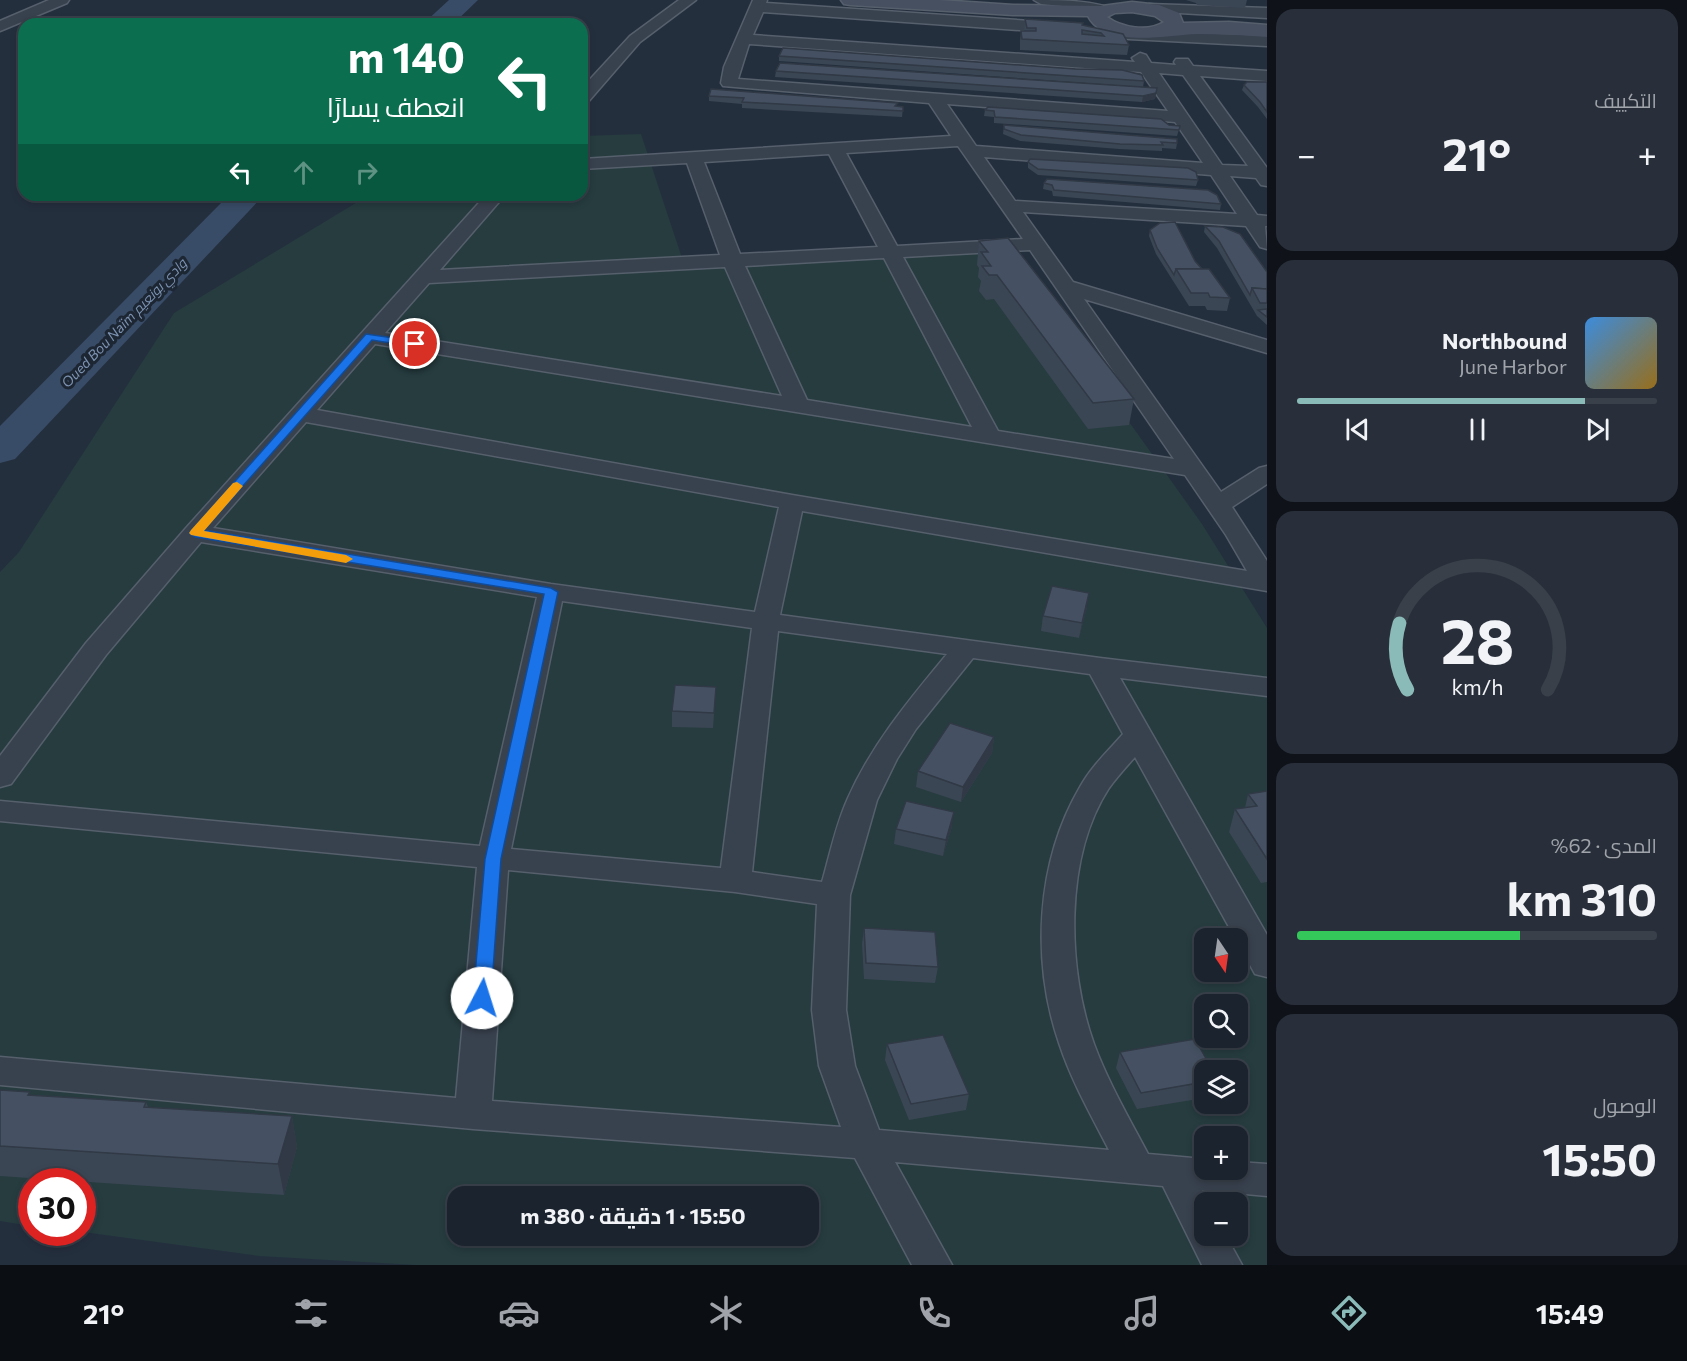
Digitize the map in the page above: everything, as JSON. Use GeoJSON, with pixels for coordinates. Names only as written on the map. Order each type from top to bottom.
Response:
{"type":"FeatureCollection","features":[{"type":"Feature","properties":{"kind":"main road"},"geometry":{"type":"LineString","coordinates":[[850,0],[1013,10],[1165,28],[1228,28],[1267,31]]}},
{"type":"Feature","properties":{"kind":"main road"},"geometry":{"type":"LineString","coordinates":[[1105,20],[1143,5],[1165,28],[1267,24]]}},
{"type":"Feature","properties":{"kind":"street"},"geometry":{"type":"LineString","coordinates":[[21,18],[62,0]]}},
{"type":"Feature","properties":{"kind":"street"},"geometry":{"type":"LineString","coordinates":[[588,91],[635,39],[689,0]]}},
{"type":"Feature","properties":{"kind":"street"},"geometry":{"type":"LineString","coordinates":[[1041,0],[1087,4],[1105,20],[1147,68],[1215,168],[1259,221],[1267,243]]}},
{"type":"Feature","properties":{"kind":"street"},"geometry":{"type":"LineString","coordinates":[[1105,20],[758,4],[732,67],[729,83],[1180,117]]}},
{"type":"Feature","properties":{"kind":"street"},"geometry":{"type":"LineString","coordinates":[[1143,5],[1267,13]]}},
{"type":"Feature","properties":{"kind":"street"},"geometry":{"type":"LineString","coordinates":[[11,6],[34,13]]}},
{"type":"Feature","properties":{"kind":"street"},"geometry":{"type":"LineString","coordinates":[[0,26],[18,19]]}},
{"type":"Feature","properties":{"kind":"street"},"geometry":{"type":"LineString","coordinates":[[1165,28],[1205,37],[1267,41]]}},
{"type":"Feature","properties":{"kind":"street"},"geometry":{"type":"LineString","coordinates":[[1165,28],[1188,71],[1264,177]]}},
{"type":"Feature","properties":{"kind":"street"},"geometry":{"type":"LineString","coordinates":[[745,39],[1267,76]]}},
{"type":"Feature","properties":{"kind":"street"},"geometry":{"type":"LineString","coordinates":[[934,98],[1239,535],[1267,583]]}},
{"type":"Feature","properties":{"kind":"street"},"geometry":{"type":"LineString","coordinates":[[588,164],[835,149],[968,146],[1215,168],[1264,177]]}},
{"type":"Feature","properties":{"kind":"street"},"geometry":{"type":"LineString","coordinates":[[835,149],[989,436]]}},
{"type":"Feature","properties":{"kind":"street"},"geometry":{"type":"LineString","coordinates":[[694,158],[732,260],[798,406]]}},
{"type":"Feature","properties":{"kind":"street"},"geometry":{"type":"LineString","coordinates":[[0,777],[96,649],[195,533],[491,201]]}},
{"type":"Feature","properties":{"kind":"street"},"geometry":{"type":"LineString","coordinates":[[1009,206],[1259,221]]}},
{"type":"Feature","properties":{"kind":"street"},"geometry":{"type":"LineString","coordinates":[[423,277],[1037,244]]}},
{"type":"Feature","properties":{"kind":"street"},"geometry":{"type":"LineString","coordinates":[[1067,287],[1267,347]]}},
{"type":"Feature","properties":{"kind":"street"},"geometry":{"type":"LineString","coordinates":[[370,337],[1193,469]]}},
{"type":"Feature","properties":{"kind":"street"},"geometry":{"type":"LineString","coordinates":[[301,414],[792,502],[1267,583]]}},
{"type":"Feature","properties":{"kind":"street"},"geometry":{"type":"LineString","coordinates":[[1218,505],[1267,473]]}},
{"type":"Feature","properties":{"kind":"street"},"geometry":{"type":"LineString","coordinates":[[735,881],[766,620],[792,502]]}},
{"type":"Feature","properties":{"kind":"street"},"geometry":{"type":"LineString","coordinates":[[195,533],[551,592],[1100,667],[1267,687]]}},
{"type":"Feature","properties":{"kind":"street"},"geometry":{"type":"LineString","coordinates":[[473,1114],[493,859],[551,592]]}},
{"type":"Feature","properties":{"kind":"street"},"geometry":{"type":"LineString","coordinates":[[932,1265],[866,1144],[837,1066],[829,1010],[834,895],[862,800],[882,759],[905,723],[966,649]]}},
{"type":"Feature","properties":{"kind":"street"},"geometry":{"type":"LineString","coordinates":[[1100,667],[1267,964]]}},
{"type":"Feature","properties":{"kind":"street"},"geometry":{"type":"LineString","coordinates":[[1136,1167],[1096,1087],[1071,1028],[1061,982],[1059,945],[1061,887],[1074,832],[1095,788],[1138,735]]}},
{"type":"Feature","properties":{"kind":"street"},"geometry":{"type":"LineString","coordinates":[[0,811],[735,881],[834,895]]}},
{"type":"Feature","properties":{"kind":"street"},"geometry":{"type":"LineString","coordinates":[[0,1071],[473,1114],[866,1144],[1267,1180]]}},
{"type":"Feature","properties":{"kind":"street"},"geometry":{"type":"LineString","coordinates":[[1174,1171],[1194,1212]]}},
{"type":"Feature","properties":{"kind":"street"},"geometry":{"type":"LineString","coordinates":[[1212,1246],[1222,1265]]}},
{"type":"Feature","properties":{"kind":"green space"},"geometry":{"type":"Polygon","coordinates":[[[641,134],[683,261],[1007,251],[1202,524],[1267,628],[1267,1265],[416,1265],[259,1256],[96,1234],[96,1168],[18,1168],[18,1224],[0,1221],[0,572],[19,552],[174,313],[359,201],[588,201],[588,136],[641,134]]]}},
{"type":"Feature","properties":{"kind":"building"},"geometry":{"type":"Polygon","coordinates":[[[1025,19],[1083,23],[1082,25],[1123,34],[1129,45],[1022,39],[1021,31],[1036,31],[1036,28],[1027,28],[1025,19]],[[1082,30],[1082,34],[1104,36],[1101,33],[1082,30]]]}},
{"type":"Feature","properties":{"kind":"building"},"geometry":{"type":"Polygon","coordinates":[[[783,48],[1075,69],[1122,70],[1142,75],[1144,81],[779,56],[783,48]]]}},
{"type":"Feature","properties":{"kind":"building"},"geometry":{"type":"Polygon","coordinates":[[[780,63],[1157,88],[1156,93],[1143,96],[776,71],[780,63]]]}},
{"type":"Feature","properties":{"kind":"building"},"geometry":{"type":"Polygon","coordinates":[[[1247,82],[1267,82],[1267,112],[1244,85],[1247,82]]]}},
{"type":"Feature","properties":{"kind":"building"},"geometry":{"type":"Polygon","coordinates":[[[711,89],[898,103],[895,106],[903,107],[903,111],[742,102],[744,98],[709,96],[711,89]]]}},
{"type":"Feature","properties":{"kind":"building"},"geometry":{"type":"Polygon","coordinates":[[[988,107],[1161,119],[1169,125],[1180,126],[1179,130],[995,117],[994,111],[985,110],[988,107]]]}},
{"type":"Feature","properties":{"kind":"building"},"geometry":{"type":"Polygon","coordinates":[[[1004,125],[1177,139],[1177,143],[1120,144],[1021,135],[1004,129],[1004,125]]]}},
{"type":"Feature","properties":{"kind":"building"},"geometry":{"type":"Polygon","coordinates":[[[1030,159],[1188,168],[1196,172],[1198,180],[1038,169],[1028,162],[1030,159]]]}},
{"type":"Feature","properties":{"kind":"building"},"geometry":{"type":"Polygon","coordinates":[[[1047,179],[1208,190],[1217,195],[1221,204],[1054,190],[1052,185],[1044,183],[1047,179]]]}},
{"type":"Feature","properties":{"kind":"building"},"geometry":{"type":"Polygon","coordinates":[[[1175,222],[1195,261],[1202,269],[1176,269],[1174,275],[1157,248],[1150,230],[1160,223],[1175,222]]]}},
{"type":"Feature","properties":{"kind":"building"},"geometry":{"type":"Polygon","coordinates":[[[1205,226],[1223,227],[1240,234],[1267,272],[1267,289],[1252,288],[1250,295],[1219,241],[1205,226]]]}},
{"type":"Feature","properties":{"kind":"building"},"geometry":{"type":"Polygon","coordinates":[[[1008,238],[1134,399],[1093,403],[997,275],[989,275],[982,266],[991,266],[981,252],[988,252],[979,241],[1008,238]]]}},
{"type":"Feature","properties":{"kind":"building"},"geometry":{"type":"Polygon","coordinates":[[[1176,269],[1209,269],[1230,298],[1210,297],[1208,293],[1191,293],[1176,269]]]}},
{"type":"Feature","properties":{"kind":"building"},"geometry":{"type":"Polygon","coordinates":[[[1252,288],[1267,289],[1267,303],[1260,303],[1252,288]]]}},
{"type":"Feature","properties":{"kind":"building"},"geometry":{"type":"Polygon","coordinates":[[[1267,309],[1267,317],[1258,310],[1267,309]]]}},
{"type":"Feature","properties":{"kind":"building"},"geometry":{"type":"Polygon","coordinates":[[[1052,586],[1089,593],[1082,623],[1043,616],[1052,586]]]}},
{"type":"Feature","properties":{"kind":"building"},"geometry":{"type":"Polygon","coordinates":[[[675,685],[716,687],[714,713],[672,711],[675,685]]]}},
{"type":"Feature","properties":{"kind":"building"},"geometry":{"type":"Polygon","coordinates":[[[950,723],[994,737],[963,787],[918,771],[950,723]]]}},
{"type":"Feature","properties":{"kind":"building"},"geometry":{"type":"Polygon","coordinates":[[[1267,791],[1267,859],[1235,809],[1257,806],[1248,794],[1267,791]]]}},
{"type":"Feature","properties":{"kind":"building"},"geometry":{"type":"Polygon","coordinates":[[[906,801],[954,812],[946,840],[896,829],[906,801]]]}},
{"type":"Feature","properties":{"kind":"building"},"geometry":{"type":"Polygon","coordinates":[[[864,928],[935,932],[938,967],[866,963],[864,928]]]}},
{"type":"Feature","properties":{"kind":"building"},"geometry":{"type":"Polygon","coordinates":[[[943,1035],[969,1094],[911,1104],[887,1044],[943,1035]]]}},
{"type":"Feature","properties":{"kind":"building"},"geometry":{"type":"Polygon","coordinates":[[[1194,1039],[1194,1048],[1200,1048],[1207,1060],[1194,1060],[1194,1084],[1141,1093],[1120,1052],[1194,1039]]]}},
{"type":"Feature","properties":{"kind":"building"},"geometry":{"type":"Polygon","coordinates":[[[0,1090],[30,1092],[28,1095],[146,1102],[144,1107],[292,1116],[278,1164],[0,1146],[0,1090]]]}},
{"type":"Feature","properties":{"kind":"waterway","name":"Oued Bou Naïm وادي بونعيم"},"geometry":{"type":"LineString","coordinates":[[444,18],[465,0]]}},
{"type":"Feature","properties":{"kind":"waterway","name":"Oued Bou Naïm وادي بونعيم"},"geometry":{"type":"LineString","coordinates":[[0,450],[242,201]]}},
{"type":"Feature","properties":{"kind":"slow traffic"},"geometry":{"type":"LineString","coordinates":[[237,486],[195,533],[346,559]]}},
{"type":"Feature","properties":{"kind":"route"},"geometry":{"type":"LineString","coordinates":[[415,344],[370,337],[195,533],[551,592],[493,859],[482,998]]}}]}
